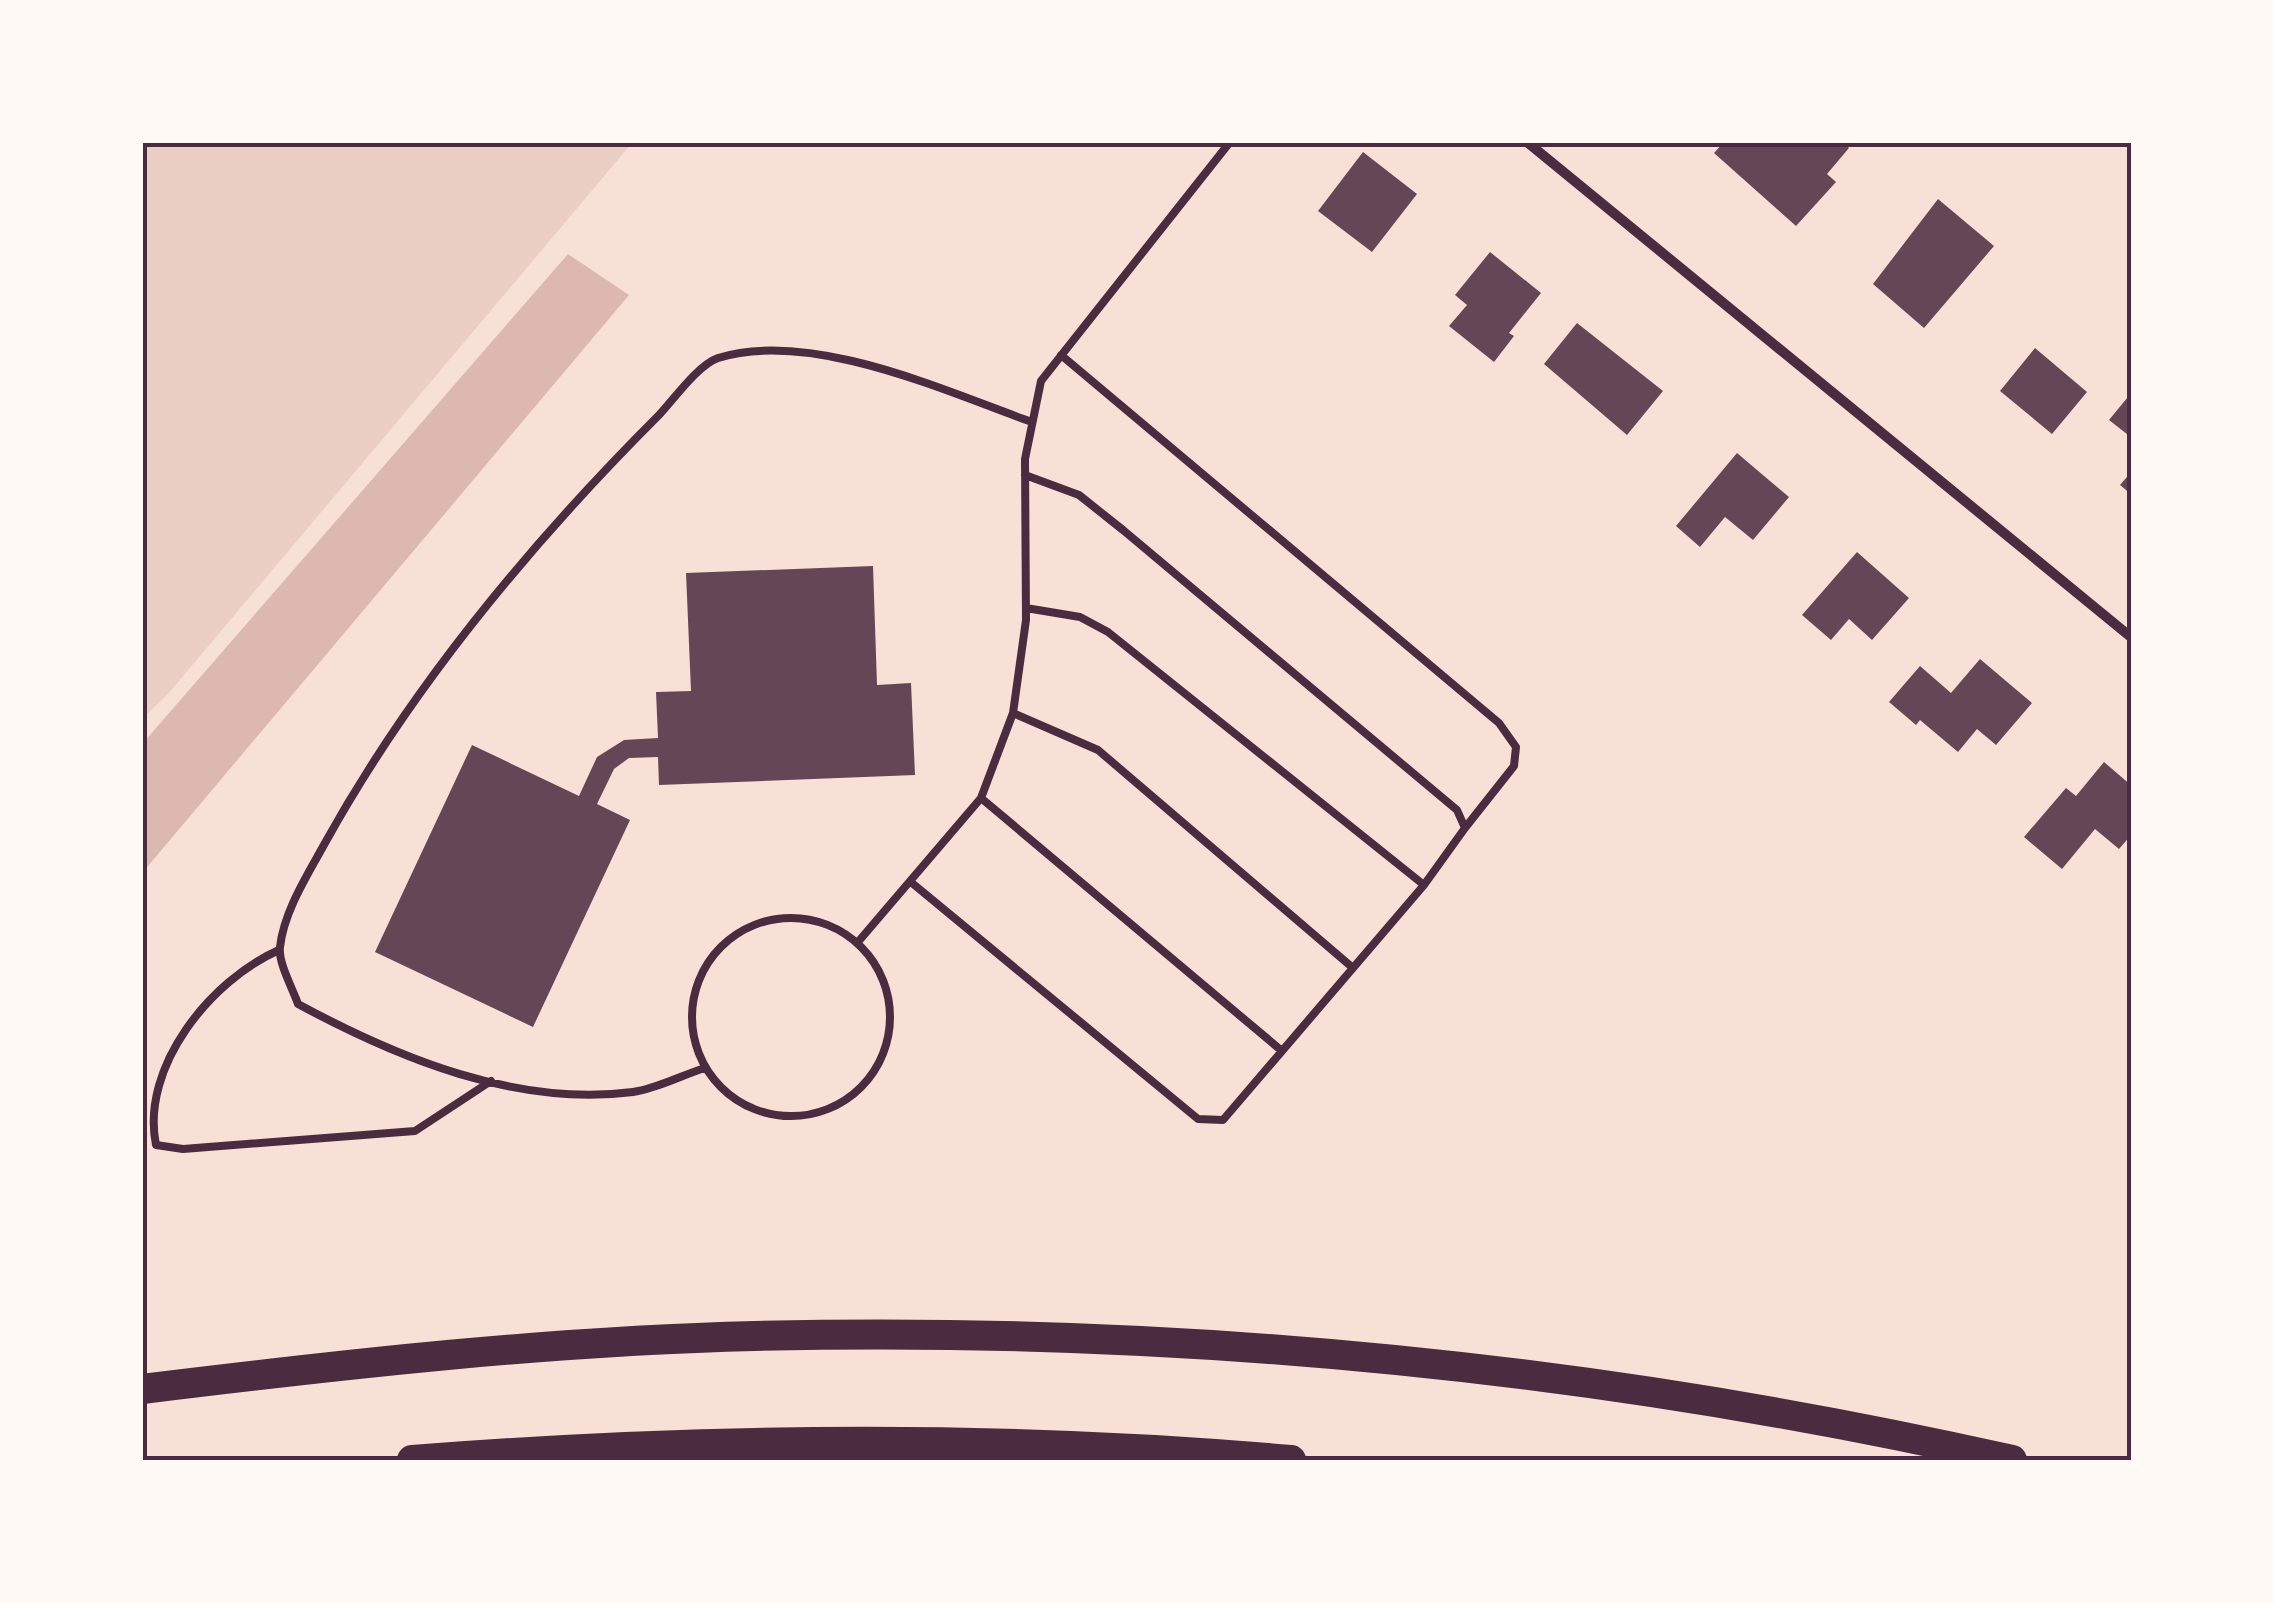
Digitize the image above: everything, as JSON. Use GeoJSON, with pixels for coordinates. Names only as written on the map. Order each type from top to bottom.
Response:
{"type":"FeatureCollection","features":[{"type":"Feature","properties":{"kind":"highway"},"geometry":{"type":"LineString","coordinates":[[142,1389],[368,1361],[588,1344],[752,1336],[1057,1338],[1276,1349],[1584,1382],[1824,1420],[2012,1460]]}},
{"type":"Feature","properties":{"kind":"highway"},"geometry":{"type":"LineString","coordinates":[[412,1460],[614,1445],[936,1440],[1128,1447],[1291,1460]]}},
{"type":"Feature","properties":{"kind":"street"},"geometry":{"type":"LineString","coordinates":[[1527,142],[2132,638]]}},
{"type":"Feature","properties":{"kind":"lane"},"geometry":{"type":"LineString","coordinates":[[858,942],[912,883],[980,798],[1013,713],[1026,608],[1025,476],[1040,381],[1230,142]]}},
{"type":"Feature","properties":{"kind":"lane"},"geometry":{"type":"LineString","coordinates":[[705,1068],[634,1092],[544,1093],[453,1073],[345,1030],[298,1004],[279,950],[300,888],[358,784],[465,634],[615,458],[714,359],[763,350],[819,356],[910,378],[1032,422]]}},
{"type":"Feature","properties":{"kind":"lane"},"geometry":{"type":"LineString","coordinates":[[912,883],[1198,1119],[1211,1123],[1223,1120],[1424,885],[1514,766],[1516,747],[1499,722],[1062,356]]}},
{"type":"Feature","properties":{"kind":"lane"},"geometry":{"type":"LineString","coordinates":[[1025,476],[1079,495],[1124,530],[1457,810],[1465,828]]}},
{"type":"Feature","properties":{"kind":"lane"},"geometry":{"type":"LineString","coordinates":[[1026,608],[1080,617],[1108,632],[1424,885]]}},
{"type":"Feature","properties":{"kind":"lane"},"geometry":{"type":"LineString","coordinates":[[1013,713],[1098,750],[1353,968]]}},
{"type":"Feature","properties":{"kind":"lane"},"geometry":{"type":"LineString","coordinates":[[980,798],[1282,1051]]}},
{"type":"Feature","properties":{"kind":"lane"},"geometry":{"type":"LineString","coordinates":[[801,918],[832,925],[858,942],[880,969],[890,1002],[890,1036],[877,1068],[854,1094],[824,1111],[791,1117],[757,1111],[727,1094],[705,1068],[694,1039],[692,1008],[700,978],[716,951],[742,931],[770,920],[801,918]]}},
{"type":"Feature","properties":{"kind":"lane"},"geometry":{"type":"LineString","coordinates":[[279,950],[252,962],[188,1023],[158,1089],[151,1122],[156,1145],[184,1148],[415,1132],[491,1081]]}},
{"type":"Feature","properties":{"kind":"shaded area"},"geometry":{"type":"Polygon","coordinates":[[[143,142],[632,143],[168,694],[143,718],[143,142]]]}},
{"type":"Feature","properties":{"kind":"shaded area"},"geometry":{"type":"Polygon","coordinates":[[[568,254],[629,295],[143,872],[143,743],[568,254]]]}},
{"type":"Feature","properties":{"kind":"building"},"geometry":{"type":"Polygon","coordinates":[[[1724,142],[1843,142],[1849,148],[1827,174],[1836,182],[1796,226],[1714,153],[1724,142]]]}},
{"type":"Feature","properties":{"kind":"building"},"geometry":{"type":"Polygon","coordinates":[[[1363,152],[1417,194],[1372,252],[1318,211],[1363,152]]]}},
{"type":"Feature","properties":{"kind":"building"},"geometry":{"type":"Polygon","coordinates":[[[1938,199],[1994,246],[1924,328],[1873,284],[1938,199]]]}},
{"type":"Feature","properties":{"kind":"building"},"geometry":{"type":"Polygon","coordinates":[[[1490,252],[1541,293],[1509,333],[1514,336],[1494,362],[1449,326],[1467,305],[1455,295],[1490,252]]]}},
{"type":"Feature","properties":{"kind":"building"},"geometry":{"type":"Polygon","coordinates":[[[1577,323],[1663,391],[1627,435],[1544,364],[1577,323]]]}},
{"type":"Feature","properties":{"kind":"building"},"geometry":{"type":"Polygon","coordinates":[[[2035,348],[2087,392],[2052,434],[2000,391],[2035,348]]]}},
{"type":"Feature","properties":{"kind":"building"},"geometry":{"type":"Polygon","coordinates":[[[2132,392],[2132,438],[2109,420],[2132,392]]]}},
{"type":"Feature","properties":{"kind":"building"},"geometry":{"type":"Polygon","coordinates":[[[1737,453],[1789,497],[1753,540],[1725,517],[1700,547],[1676,526],[1737,453]]]}},
{"type":"Feature","properties":{"kind":"building"},"geometry":{"type":"Polygon","coordinates":[[[2132,471],[2132,495],[2120,485],[2132,471]]]}},
{"type":"Feature","properties":{"kind":"building"},"geometry":{"type":"Polygon","coordinates":[[[1857,552],[1909,598],[1872,640],[1849,619],[1831,640],[1802,615],[1857,552]]]}},
{"type":"Feature","properties":{"kind":"building"},"geometry":{"type":"Polygon","coordinates":[[[873,566],[877,685],[911,683],[915,775],[659,785],[658,757],[629,758],[614,769],[597,804],[630,820],[533,1027],[375,952],[472,745],[579,796],[597,757],[624,740],[658,738],[656,692],[691,691],[686,573],[873,566]]]}},
{"type":"Feature","properties":{"kind":"building"},"geometry":{"type":"Polygon","coordinates":[[[1980,659],[2032,703],[1996,745],[1977,729],[1958,752],[1920,720],[1916,725],[1889,702],[1920,666],[1951,693],[1980,659]]]}},
{"type":"Feature","properties":{"kind":"building"},"geometry":{"type":"Polygon","coordinates":[[[2104,762],[2132,786],[2132,834],[2119,849],[2095,829],[2062,869],[2024,837],[2066,788],[2076,796],[2104,762]]]}}]}
